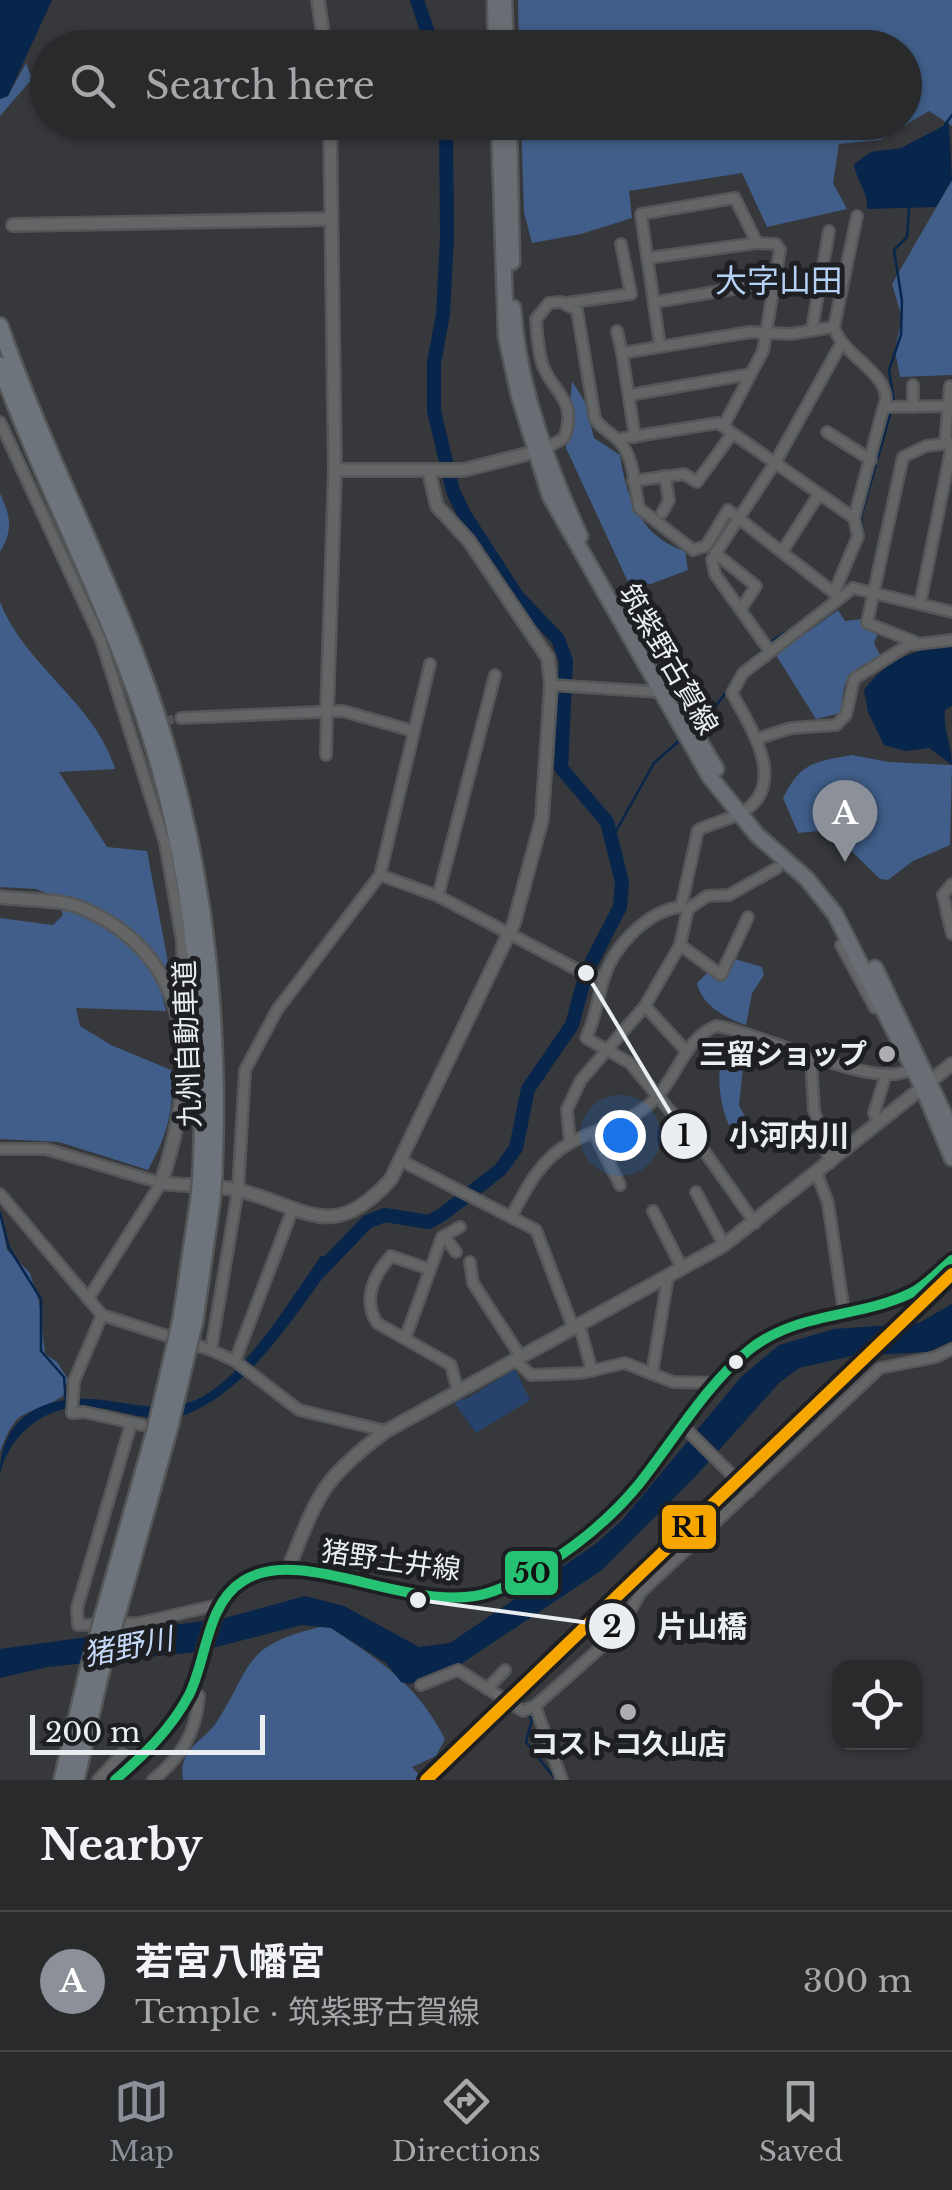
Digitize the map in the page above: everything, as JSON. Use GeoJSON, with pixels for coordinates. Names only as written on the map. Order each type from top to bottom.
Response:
{"type":"FeatureCollection","features":[{"type":"Feature","properties":{"kind":"highway","name":"九州自動車道"},"geometry":{"type":"LineString","coordinates":[[0,326],[125,626],[180,790],[212,972],[217,1074],[206,1200],[188,1319],[150,1426],[111,1612],[62,1780]]}},
{"type":"Feature","properties":{"kind":"highway","name":"九州自動車道"},"geometry":{"type":"LineString","coordinates":[[0,365],[125,664],[177,834],[200,987],[208,1173]]}},
{"type":"Feature","properties":{"kind":"highway","name":"九州自動車道"},"geometry":{"type":"LineString","coordinates":[[76,1780],[93,1677]]}},
{"type":"Feature","properties":{"kind":"main road"},"geometry":{"type":"LineString","coordinates":[[494,0],[495,30]]}},
{"type":"Feature","properties":{"kind":"main road"},"geometry":{"type":"LineString","coordinates":[[504,0],[505,30]]}},
{"type":"Feature","properties":{"kind":"main road","name":"筑紫野古賀線"},"geometry":{"type":"LineString","coordinates":[[500,140],[506,336],[570,538],[660,692],[742,812],[806,880],[850,940],[910,1070],[927,1084],[952,1158]]}},
{"type":"Feature","properties":{"kind":"main road","name":"筑紫野古賀線"},"geometry":{"type":"LineString","coordinates":[[509,140],[514,318],[540,451],[592,558],[742,812],[843,909],[952,1131]]}},
{"type":"Feature","properties":{"kind":"main road","name":"猪野土井線"},"geometry":{"type":"LineString","coordinates":[[220,1608],[245,1580],[288,1569],[438,1596],[493,1591],[598,1526],[687,1429],[745,1354],[783,1327],[916,1291],[952,1260]]}},
{"type":"Feature","properties":{"kind":"main road"},"geometry":{"type":"LineString","coordinates":[[115,1780],[165,1731],[190,1692],[220,1608]]}},
{"type":"Feature","properties":{"kind":"street"},"geometry":{"type":"LineString","coordinates":[[318,0],[322,30]]}},
{"type":"Feature","properties":{"kind":"street"},"geometry":{"type":"LineString","coordinates":[[326,756],[335,470],[330,140]]}},
{"type":"Feature","properties":{"kind":"street"},"geometry":{"type":"LineString","coordinates":[[660,346],[641,214],[726,199],[741,203],[757,243]]}},
{"type":"Feature","properties":{"kind":"street"},"geometry":{"type":"LineString","coordinates":[[570,1142],[566,1109],[581,1080],[645,1006],[680,945],[698,830],[742,812],[756,799],[765,774],[756,739],[732,693],[743,673],[769,650],[824,612],[836,595],[858,536],[854,518],[885,407],[886,390],[841,344],[834,327],[858,216]]}},
{"type":"Feature","properties":{"kind":"street"},"geometry":{"type":"LineString","coordinates":[[13,225],[329,218]]}},
{"type":"Feature","properties":{"kind":"street"},"geometry":{"type":"LineString","coordinates":[[812,329],[829,230]]}},
{"type":"Feature","properties":{"kind":"street"},"geometry":{"type":"LineString","coordinates":[[648,258],[757,243],[776,244],[780,250],[766,333],[724,425]]}},
{"type":"Feature","properties":{"kind":"street"},"geometry":{"type":"LineString","coordinates":[[335,470],[464,470],[540,451],[564,438],[568,426],[565,397],[541,362],[536,319],[549,303],[630,294],[621,244]]}},
{"type":"Feature","properties":{"kind":"street"},"geometry":{"type":"LineString","coordinates":[[656,302],[774,282]]}},
{"type":"Feature","properties":{"kind":"street"},"geometry":{"type":"LineString","coordinates":[[567,303],[577,310],[595,419],[603,431],[618,440],[630,458],[638,508],[694,550],[706,546],[728,510],[836,595]]}},
{"type":"Feature","properties":{"kind":"street"},"geometry":{"type":"LineString","coordinates":[[622,353],[834,327]]}},
{"type":"Feature","properties":{"kind":"street"},"geometry":{"type":"LineString","coordinates":[[617,330],[635,438]]}},
{"type":"Feature","properties":{"kind":"street"},"geometry":{"type":"LineString","coordinates":[[769,650],[715,574],[715,553],[775,463],[841,344]]}},
{"type":"Feature","properties":{"kind":"street"},"geometry":{"type":"LineString","coordinates":[[629,395],[750,374]]}},
{"type":"Feature","properties":{"kind":"street"},"geometry":{"type":"LineString","coordinates":[[913,384],[913,408]]}},
{"type":"Feature","properties":{"kind":"street"},"geometry":{"type":"LineString","coordinates":[[920,604],[950,444],[950,386]]}},
{"type":"Feature","properties":{"kind":"street"},"geometry":{"type":"LineString","coordinates":[[885,407],[948,406]]}},
{"type":"Feature","properties":{"kind":"street"},"geometry":{"type":"LineString","coordinates":[[0,422],[101,640],[133,727],[165,843],[187,1000],[183,1100],[161,1183],[88,1299]]}},
{"type":"Feature","properties":{"kind":"street"},"geometry":{"type":"LineString","coordinates":[[618,440],[724,425]]}},
{"type":"Feature","properties":{"kind":"street"},"geometry":{"type":"LineString","coordinates":[[724,425],[854,518]]}},
{"type":"Feature","properties":{"kind":"street"},"geometry":{"type":"LineString","coordinates":[[828,432],[871,460]]}},
{"type":"Feature","properties":{"kind":"street"},"geometry":{"type":"LineString","coordinates":[[634,481],[684,474],[698,482],[732,434]]}},
{"type":"Feature","properties":{"kind":"street"},"geometry":{"type":"LineString","coordinates":[[950,444],[903,456],[867,623],[915,642],[952,640]]}},
{"type":"Feature","properties":{"kind":"street"},"geometry":{"type":"LineString","coordinates":[[0,1148],[46,1149],[161,1183],[238,1190],[292,1211],[329,1219],[372,1200],[400,1160],[510,935],[542,820],[554,685],[548,658],[469,541],[437,506],[432,472]]}},
{"type":"Feature","properties":{"kind":"street"},"geometry":{"type":"LineString","coordinates":[[662,512],[669,500],[665,476]]}},
{"type":"Feature","properties":{"kind":"street"},"geometry":{"type":"LineString","coordinates":[[782,552],[819,494]]}},
{"type":"Feature","properties":{"kind":"street"},"geometry":{"type":"LineString","coordinates":[[715,553],[756,586],[741,608]]}},
{"type":"Feature","properties":{"kind":"street"},"geometry":{"type":"LineString","coordinates":[[836,595],[853,588],[872,590],[952,612]]}},
{"type":"Feature","properties":{"kind":"street"},"geometry":{"type":"LineString","coordinates":[[756,739],[791,728],[836,725],[846,716],[854,679],[915,642]]}},
{"type":"Feature","properties":{"kind":"street"},"geometry":{"type":"LineString","coordinates":[[210,1350],[238,1190],[245,1070],[277,1010],[380,875],[430,664]]}},
{"type":"Feature","properties":{"kind":"street"},"geometry":{"type":"LineString","coordinates":[[438,896],[496,675]]}},
{"type":"Feature","properties":{"kind":"street"},"geometry":{"type":"LineString","coordinates":[[554,685],[660,692]]}},
{"type":"Feature","properties":{"kind":"street"},"geometry":{"type":"LineString","coordinates":[[181,718],[342,711],[413,731]]}},
{"type":"Feature","properties":{"kind":"street"},"geometry":{"type":"LineString","coordinates":[[755,1223],[707,1155],[630,1063],[586,1038],[599,1010],[602,977],[644,923],[659,912],[684,908],[707,896],[730,895],[777,868]]}},
{"type":"Feature","properties":{"kind":"street"},"geometry":{"type":"LineString","coordinates":[[380,875],[438,896],[580,970],[602,977]]}},
{"type":"Feature","properties":{"kind":"street"},"geometry":{"type":"LineString","coordinates":[[952,884],[943,895],[952,934]]}},
{"type":"Feature","properties":{"kind":"street"},"geometry":{"type":"LineString","coordinates":[[0,897],[81,907],[110,923],[158,964],[168,982],[182,1059]]}},
{"type":"Feature","properties":{"kind":"street"},"geometry":{"type":"LineString","coordinates":[[680,945],[721,976],[748,917]]}},
{"type":"Feature","properties":{"kind":"street"},"geometry":{"type":"LineString","coordinates":[[645,1006],[687,1052]]}},
{"type":"Feature","properties":{"kind":"street"},"geometry":{"type":"LineString","coordinates":[[512,1215],[532,1179],[570,1142],[642,1111],[657,1098],[698,1033],[716,1026],[811,1058],[886,1074],[910,1070]]}},
{"type":"Feature","properties":{"kind":"street"},"geometry":{"type":"LineString","coordinates":[[811,1058],[814,1110],[830,1162]]}},
{"type":"Feature","properties":{"kind":"street"},"geometry":{"type":"LineString","coordinates":[[288,1569],[331,1474],[386,1431],[724,1245],[952,1064]]}},
{"type":"Feature","properties":{"kind":"street"},"geometry":{"type":"LineString","coordinates":[[880,1123],[874,1113],[886,1074]]}},
{"type":"Feature","properties":{"kind":"street"},"geometry":{"type":"LineString","coordinates":[[594,1133],[620,1185]]}},
{"type":"Feature","properties":{"kind":"street"},"geometry":{"type":"LineString","coordinates":[[400,1160],[512,1215],[543,1238],[592,1371]]}},
{"type":"Feature","properties":{"kind":"street"},"geometry":{"type":"LineString","coordinates":[[816,1174],[828,1203],[844,1312]]}},
{"type":"Feature","properties":{"kind":"street"},"geometry":{"type":"LineString","coordinates":[[696,1192],[724,1245]]}},
{"type":"Feature","properties":{"kind":"street"},"geometry":{"type":"LineString","coordinates":[[0,1194],[33,1228],[102,1315],[235,1361],[299,1410],[386,1431]]}},
{"type":"Feature","properties":{"kind":"street"},"geometry":{"type":"LineString","coordinates":[[235,1361],[292,1211]]}},
{"type":"Feature","properties":{"kind":"street"},"geometry":{"type":"LineString","coordinates":[[653,1211],[682,1268]]}},
{"type":"Feature","properties":{"kind":"street"},"geometry":{"type":"LineString","coordinates":[[404,1339],[444,1236],[460,1227]]}},
{"type":"Feature","properties":{"kind":"street"},"geometry":{"type":"LineString","coordinates":[[444,1236],[456,1252]]}},
{"type":"Feature","properties":{"kind":"street"},"geometry":{"type":"LineString","coordinates":[[430,1270],[391,1256],[373,1277],[370,1312],[376,1323],[451,1366],[458,1392]]}},
{"type":"Feature","properties":{"kind":"street"},"geometry":{"type":"LineString","coordinates":[[470,1262],[473,1282],[530,1376],[592,1371],[625,1363],[672,1382],[719,1383]]}},
{"type":"Feature","properties":{"kind":"street"},"geometry":{"type":"LineString","coordinates":[[652,1374],[668,1276]]}},
{"type":"Feature","properties":{"kind":"street"},"geometry":{"type":"LineString","coordinates":[[102,1315],[74,1381],[72,1414],[84,1412],[150,1426],[77,1608],[78,1625],[139,1624],[220,1608]]}},
{"type":"Feature","properties":{"kind":"street"},"geometry":{"type":"LineString","coordinates":[[421,1685],[458,1670],[523,1711],[535,1706],[618,1633],[640,1592],[880,1368],[952,1349]]}},
{"type":"Feature","properties":{"kind":"street"},"geometry":{"type":"LineString","coordinates":[[687,1429],[750,1492]]}},
{"type":"Feature","properties":{"kind":"street"},"geometry":{"type":"LineString","coordinates":[[487,1689],[506,1670]]}},
{"type":"Feature","properties":{"kind":"street"},"geometry":{"type":"LineString","coordinates":[[153,1780],[183,1752],[192,1732],[199,1696],[190,1692]]}},
{"type":"Feature","properties":{"kind":"street"},"geometry":{"type":"LineString","coordinates":[[535,1706],[562,1780]]}},
{"type":"Feature","properties":{"kind":"street"},"geometry":{"type":"LineString","coordinates":[[98,1780],[122,1754]]}},
{"type":"Feature","properties":{"kind":"shaded area"},"geometry":{"type":"Polygon","coordinates":[[[518,0],[952,0],[952,126],[929,111],[922,115],[922,30],[519,30],[518,0]]]}},
{"type":"Feature","properties":{"kind":"shaded area"},"geometry":{"type":"Polygon","coordinates":[[[26,63],[30,81],[0,116],[0,99],[8,96],[26,63]]]}},
{"type":"Feature","properties":{"kind":"shaded area"},"geometry":{"type":"Polygon","coordinates":[[[522,140],[880,140],[839,144],[833,183],[847,209],[767,227],[742,173],[629,191],[632,218],[581,234],[532,243],[524,212],[522,140]]]}},
{"type":"Feature","properties":{"kind":"shaded area"},"geometry":{"type":"Polygon","coordinates":[[[952,180],[952,375],[900,377],[895,350],[902,318],[892,284],[952,180]]]}},
{"type":"Feature","properties":{"kind":"shaded area"},"geometry":{"type":"Polygon","coordinates":[[[572,381],[585,402],[594,438],[620,455],[626,485],[638,513],[657,536],[685,551],[688,570],[651,584],[628,582],[566,448],[572,381]]]}},
{"type":"Feature","properties":{"kind":"shaded area"},"geometry":{"type":"Polygon","coordinates":[[[0,493],[9,522],[0,552],[0,493]]]}},
{"type":"Feature","properties":{"kind":"shaded area"},"geometry":{"type":"Polygon","coordinates":[[[0,602],[26,646],[93,724],[115,769],[59,772],[107,847],[147,851],[169,968],[158,977],[166,1011],[76,1008],[80,1026],[111,1045],[171,1070],[168,1122],[148,1170],[59,1142],[0,1139],[0,918],[53,925],[63,915],[57,897],[36,889],[0,887],[0,602]]]}},
{"type":"Feature","properties":{"kind":"shaded area"},"geometry":{"type":"Polygon","coordinates":[[[838,610],[845,621],[862,619],[880,627],[874,643],[882,659],[860,667],[849,677],[841,713],[816,719],[776,655],[838,610]]]}},
{"type":"Feature","properties":{"kind":"shaded area"},"geometry":{"type":"Polygon","coordinates":[[[852,755],[889,762],[952,765],[950,845],[913,861],[888,880],[880,879],[830,830],[798,833],[783,798],[796,777],[810,766],[852,755]]]}},
{"type":"Feature","properties":{"kind":"shaded area"},"geometry":{"type":"Polygon","coordinates":[[[735,959],[762,967],[764,975],[752,993],[746,1025],[709,1004],[697,983],[708,972],[724,979],[735,959]]]}},
{"type":"Feature","properties":{"kind":"shaded area"},"geometry":{"type":"Polygon","coordinates":[[[730,1035],[746,1040],[739,1105],[755,1137],[729,1125],[722,1104],[720,1067],[730,1035]]]}},
{"type":"Feature","properties":{"kind":"shaded area"},"geometry":{"type":"Polygon","coordinates":[[[0,1215],[7,1250],[30,1273],[39,1302],[45,1354],[57,1362],[68,1379],[63,1396],[18,1419],[0,1452],[0,1215]]]}},
{"type":"Feature","properties":{"kind":"shaded area"},"geometry":{"type":"Polygon","coordinates":[[[515,1369],[530,1400],[476,1433],[453,1401],[468,1398],[515,1369]]]}},
{"type":"Feature","properties":{"kind":"shaded area"},"geometry":{"type":"Polygon","coordinates":[[[320,1627],[331,1628],[381,1663],[409,1688],[434,1720],[445,1739],[436,1756],[412,1767],[424,1780],[183,1780],[188,1753],[216,1723],[252,1661],[276,1642],[320,1627]]]}},
{"type":"Feature","properties":{"kind":"water"},"geometry":{"type":"Polygon","coordinates":[[[0,0],[52,0],[38,30],[30,30],[30,48],[8,96],[0,99],[0,0]]]}},
{"type":"Feature","properties":{"kind":"water"},"geometry":{"type":"Polygon","coordinates":[[[949,123],[952,180],[936,207],[867,209],[854,164],[871,152],[901,148],[949,123]]]}},
{"type":"Feature","properties":{"kind":"water"},"geometry":{"type":"Polygon","coordinates":[[[952,646],[952,706],[945,710],[945,718],[952,765],[929,748],[905,751],[884,745],[868,712],[864,690],[882,670],[902,658],[952,646]]]}},
{"type":"Feature","properties":{"kind":"water"},"geometry":{"type":"Polygon","coordinates":[[[321,1256],[337,1259],[257,1363],[218,1397],[196,1410],[169,1418],[91,1407],[59,1410],[21,1434],[0,1474],[7,1439],[26,1415],[40,1407],[92,1399],[166,1407],[210,1392],[255,1348],[321,1256]]]}},
{"type":"Feature","properties":{"kind":"water","name":"猪野川"},"geometry":{"type":"Polygon","coordinates":[[[952,1304],[952,1341],[928,1352],[852,1356],[799,1368],[779,1383],[694,1478],[602,1570],[461,1664],[410,1684],[401,1682],[386,1663],[331,1628],[302,1625],[197,1652],[47,1667],[0,1678],[0,1649],[225,1618],[305,1596],[344,1606],[419,1647],[450,1643],[597,1543],[623,1519],[741,1377],[779,1345],[834,1329],[919,1323],[952,1304]]]}},
{"type":"Feature","properties":{"kind":"waterway"},"geometry":{"type":"LineString","coordinates":[[417,0],[427,30]]}},
{"type":"Feature","properties":{"kind":"waterway"},"geometry":{"type":"LineString","coordinates":[[945,125],[952,115]]}},
{"type":"Feature","properties":{"kind":"waterway"},"geometry":{"type":"LineString","coordinates":[[321,1270],[367,1222],[385,1215],[429,1222],[500,1170],[516,1148],[528,1089],[572,1025],[586,973],[620,907],[622,882],[607,822],[561,768],[566,661],[558,639],[517,596],[464,514],[453,491],[434,411],[434,363],[443,314],[447,237],[446,140]]}},
{"type":"Feature","properties":{"kind":"waterway"},"geometry":{"type":"LineString","coordinates":[[840,590],[863,534],[861,517],[894,401],[889,370],[901,335],[902,301],[894,250],[907,237],[909,209]]}},
{"type":"Feature","properties":{"kind":"waterway"},"geometry":{"type":"LineString","coordinates":[[769,643],[812,615]]}},
{"type":"Feature","properties":{"kind":"waterway"},"geometry":{"type":"LineString","coordinates":[[740,671],[763,649]]}},
{"type":"Feature","properties":{"kind":"waterway"},"geometry":{"type":"LineString","coordinates":[[700,727],[731,686]]}},
{"type":"Feature","properties":{"kind":"waterway"},"geometry":{"type":"LineString","coordinates":[[611,840],[654,763],[680,740]]}},
{"type":"Feature","properties":{"kind":"waterway"},"geometry":{"type":"LineString","coordinates":[[0,1213],[9,1248],[41,1299],[41,1351],[64,1377],[66,1405]]}},
{"type":"Feature","properties":{"kind":"waterway"},"geometry":{"type":"LineString","coordinates":[[506,1695],[524,1706]]}},
{"type":"Feature","properties":{"kind":"waterway"},"geometry":{"type":"LineString","coordinates":[[528,1713],[532,1720],[526,1742],[556,1780]]}},
{"type":"Feature","properties":{"kind":"tunnel"},"geometry":{"type":"LineString","coordinates":[[138,725],[181,718]]}},
{"type":"Feature","properties":{"kind":"transit line","name":"50"},"geometry":{"type":"LineString","coordinates":[[115,1780],[156,1741],[182,1707],[195,1681],[221,1603],[243,1581],[268,1571],[297,1570],[431,1596],[464,1597],[514,1582],[554,1560],[609,1516],[639,1484],[704,1397],[749,1350],[787,1328],[911,1293],[952,1260]]}},
{"type":"Feature","properties":{"kind":"transit line","name":"R1"},"geometry":{"type":"LineString","coordinates":[[426,1780],[952,1274]]}},
{"type":"Feature","properties":{"kind":"place","name":"若宮八幡宮"},"geometry":{"type":"Point","coordinates":[845,862]}},
{"type":"Feature","properties":{"kind":"place","name":"小河内川"},"geometry":{"type":"Point","coordinates":[586,973]}},
{"type":"Feature","properties":{"kind":"place","name":"三留ショップ"},"geometry":{"type":"Point","coordinates":[887,1054]}},
{"type":"Feature","properties":{"kind":"place","name":"片山橋"},"geometry":{"type":"Point","coordinates":[418,1600]}},
{"type":"Feature","properties":{"kind":"place","name":"コストコ久山店"},"geometry":{"type":"Point","coordinates":[628,1712]}},
{"type":"Feature","properties":{"kind":"district","name":"大字山田"},"geometry":{"type":"Point","coordinates":[779,281]}}]}
